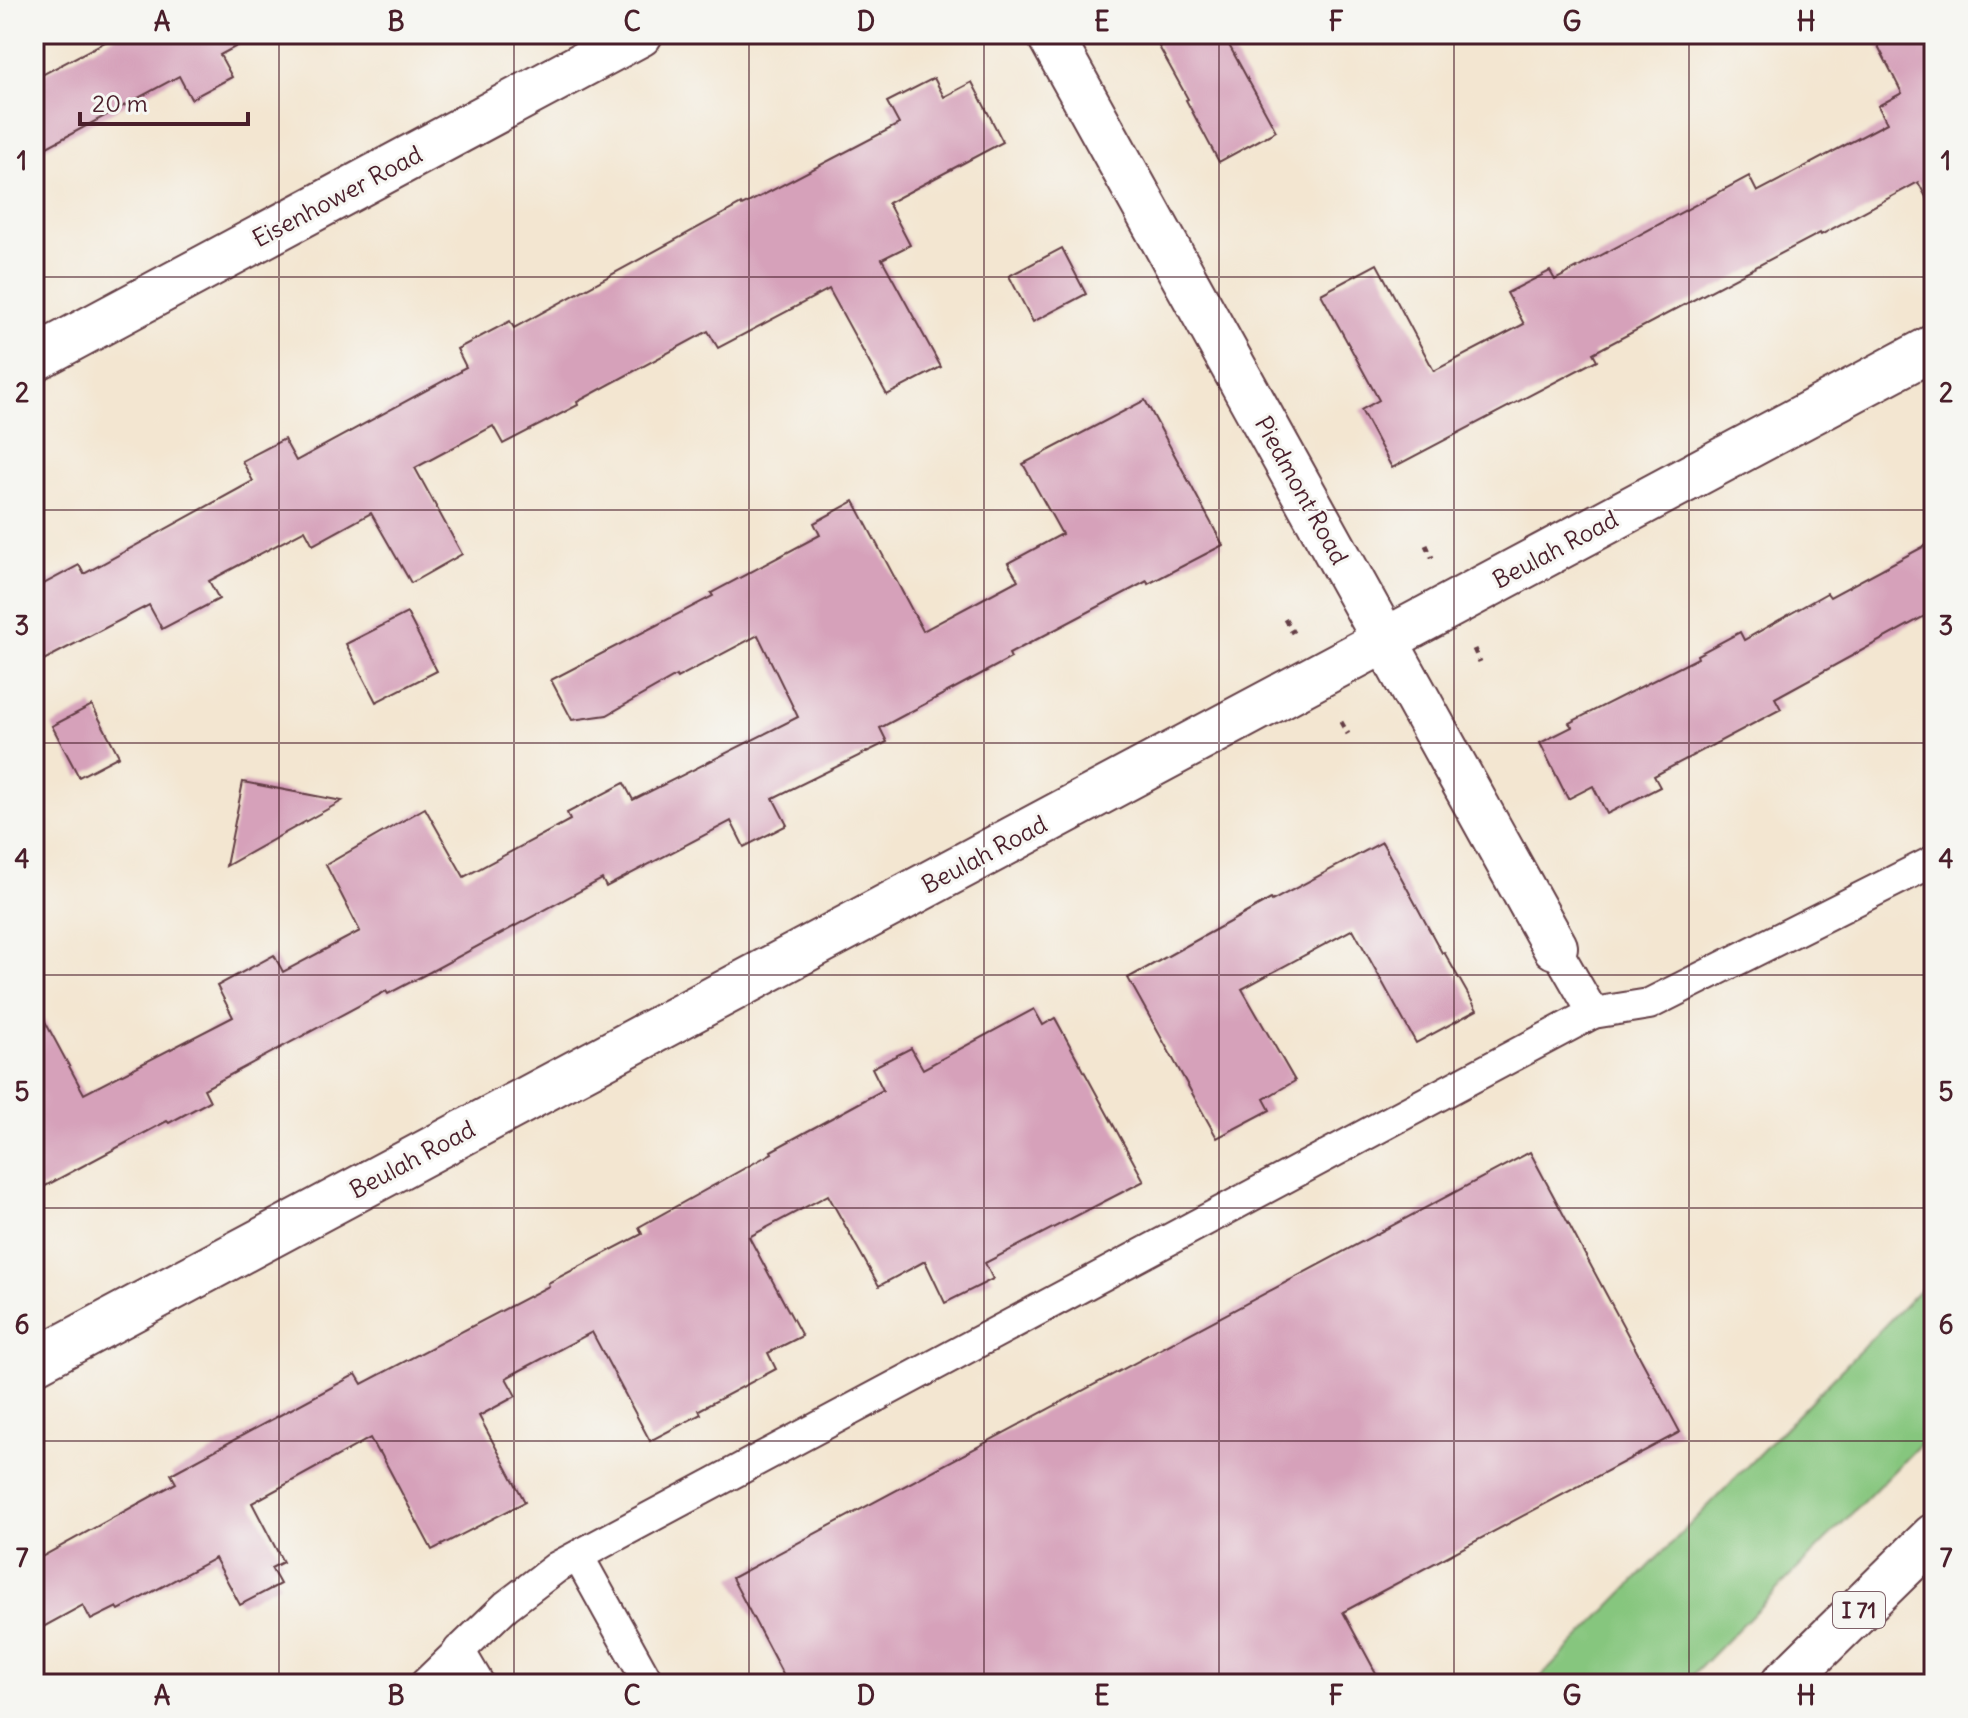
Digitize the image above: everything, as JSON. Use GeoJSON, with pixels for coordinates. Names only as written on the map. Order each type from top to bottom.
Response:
{"type":"FeatureCollection","features":[{"type":"Feature","properties":{"kind":"main road","name":"Eisenhower Road"},"geometry":{"type":"LineString","coordinates":[[34,359],[640,34]]}},
{"type":"Feature","properties":{"kind":"main road","name":"Piedmont Road"},"geometry":{"type":"LineString","coordinates":[[1049,34],[1555,947]]}},
{"type":"Feature","properties":{"kind":"main road","name":"Beulah Road"},"geometry":{"type":"LineString","coordinates":[[34,1362],[1934,347]]}},
{"type":"Feature","properties":{"kind":"main road","name":"I 71"},"geometry":{"type":"LineString","coordinates":[[1783,1684],[1934,1536]]}},
{"type":"Feature","properties":{"kind":"lane"},"geometry":{"type":"LineString","coordinates":[[425,1684],[506,1606],[557,1567],[1593,1013],[1649,1004],[1934,861]]}},
{"type":"Feature","properties":{"kind":"lane"},"geometry":{"type":"LineString","coordinates":[[1555,947],[1593,1013]]}},
{"type":"Feature","properties":{"kind":"lane"},"geometry":{"type":"LineString","coordinates":[[578,1556],[649,1684]]}},
{"type":"Feature","properties":{"kind":"lane"},"geometry":{"type":"LineString","coordinates":[[459,1650],[479,1684]]}},
{"type":"Feature","properties":{"kind":"green space"},"geometry":{"type":"Polygon","coordinates":[[[1934,1275],[1934,1430],[1684,1684],[1534,1684],[1934,1275]]]}},
{"type":"Feature","properties":{"kind":"building"},"geometry":{"type":"Polygon","coordinates":[[[120,34],[259,34],[220,55],[232,77],[191,99],[179,76],[34,154],[34,79],[120,34]]]}},
{"type":"Feature","properties":{"kind":"building"},"geometry":{"type":"Polygon","coordinates":[[[1152,34],[1223,34],[1276,131],[1219,162],[1152,34]]]}},
{"type":"Feature","properties":{"kind":"building"},"geometry":{"type":"Polygon","coordinates":[[[1872,34],[1934,34],[1934,212],[1918,182],[1593,353],[1597,360],[1392,468],[1361,410],[1379,400],[1321,294],[1377,264],[1434,371],[1524,324],[1507,293],[1550,271],[1555,280],[1749,176],[1757,192],[1887,123],[1878,106],[1902,93],[1872,34]]]}},
{"type":"Feature","properties":{"kind":"building"},"geometry":{"type":"Polygon","coordinates":[[[934,78],[944,97],[972,82],[1003,142],[888,203],[910,245],[882,259],[941,367],[887,395],[829,289],[718,348],[708,331],[503,444],[493,426],[415,468],[462,554],[411,583],[371,513],[313,545],[305,530],[209,581],[219,599],[162,629],[149,605],[34,665],[34,589],[79,565],[84,574],[253,481],[242,461],[284,439],[296,461],[460,372],[466,367],[457,349],[510,321],[514,328],[741,204],[899,124],[887,102],[934,78]]]}},
{"type":"Feature","properties":{"kind":"building"},"geometry":{"type":"Polygon","coordinates":[[[1062,248],[1086,294],[1033,322],[1009,276],[1062,248]]]}},
{"type":"Feature","properties":{"kind":"building"},"geometry":{"type":"Polygon","coordinates":[[[1145,400],[1223,545],[1148,584],[1147,581],[1009,654],[1011,658],[880,728],[887,742],[773,798],[787,825],[744,847],[731,821],[606,887],[602,879],[204,1089],[210,1101],[34,1192],[34,1001],[84,1094],[233,1017],[217,986],[274,955],[283,972],[360,931],[326,865],[425,808],[464,877],[570,820],[567,813],[624,783],[633,800],[798,717],[758,635],[607,715],[572,720],[551,680],[713,596],[711,593],[820,535],[814,523],[854,501],[923,631],[1018,580],[1008,563],[1062,534],[1023,464],[1145,400]]]}},
{"type":"Feature","properties":{"kind":"building"},"geometry":{"type":"Polygon","coordinates":[[[1934,541],[1934,611],[1775,698],[1781,709],[1654,776],[1660,787],[1607,814],[1593,786],[1568,799],[1540,743],[1572,727],[1569,723],[1698,658],[1697,655],[1740,632],[1744,640],[1827,593],[1830,597],[1934,541]]]}},
{"type":"Feature","properties":{"kind":"building"},"geometry":{"type":"Polygon","coordinates":[[[407,613],[437,671],[376,702],[346,644],[407,613]]]}},
{"type":"Feature","properties":{"kind":"building"},"geometry":{"type":"Polygon","coordinates":[[[92,705],[119,756],[79,777],[52,726],[92,705]]]}},
{"type":"Feature","properties":{"kind":"building"},"geometry":{"type":"Polygon","coordinates":[[[243,782],[342,801],[226,866],[243,782]]]}},
{"type":"Feature","properties":{"kind":"building"},"geometry":{"type":"Polygon","coordinates":[[[1382,842],[1442,953],[1477,1010],[1416,1043],[1353,929],[1242,989],[1295,1081],[1264,1099],[1270,1110],[1217,1138],[1128,978],[1382,842]]]}},
{"type":"Feature","properties":{"kind":"building"},"geometry":{"type":"Polygon","coordinates":[[[1034,1009],[1043,1025],[1055,1018],[1144,1181],[985,1263],[993,1279],[945,1303],[925,1261],[879,1286],[828,1195],[749,1237],[802,1336],[768,1353],[776,1369],[699,1410],[701,1414],[650,1441],[592,1332],[506,1378],[516,1396],[479,1416],[525,1502],[432,1550],[370,1438],[252,1503],[283,1562],[271,1568],[280,1584],[240,1605],[215,1558],[119,1610],[117,1607],[91,1620],[83,1605],[34,1632],[34,1561],[176,1483],[171,1474],[356,1374],[362,1384],[642,1234],[639,1227],[883,1090],[872,1068],[911,1048],[923,1069],[1034,1009]]]}},
{"type":"Feature","properties":{"kind":"building"},"geometry":{"type":"Polygon","coordinates":[[[1530,1152],[1680,1432],[1343,1612],[1382,1684],[788,1684],[732,1578],[1530,1152]]]}}]}
